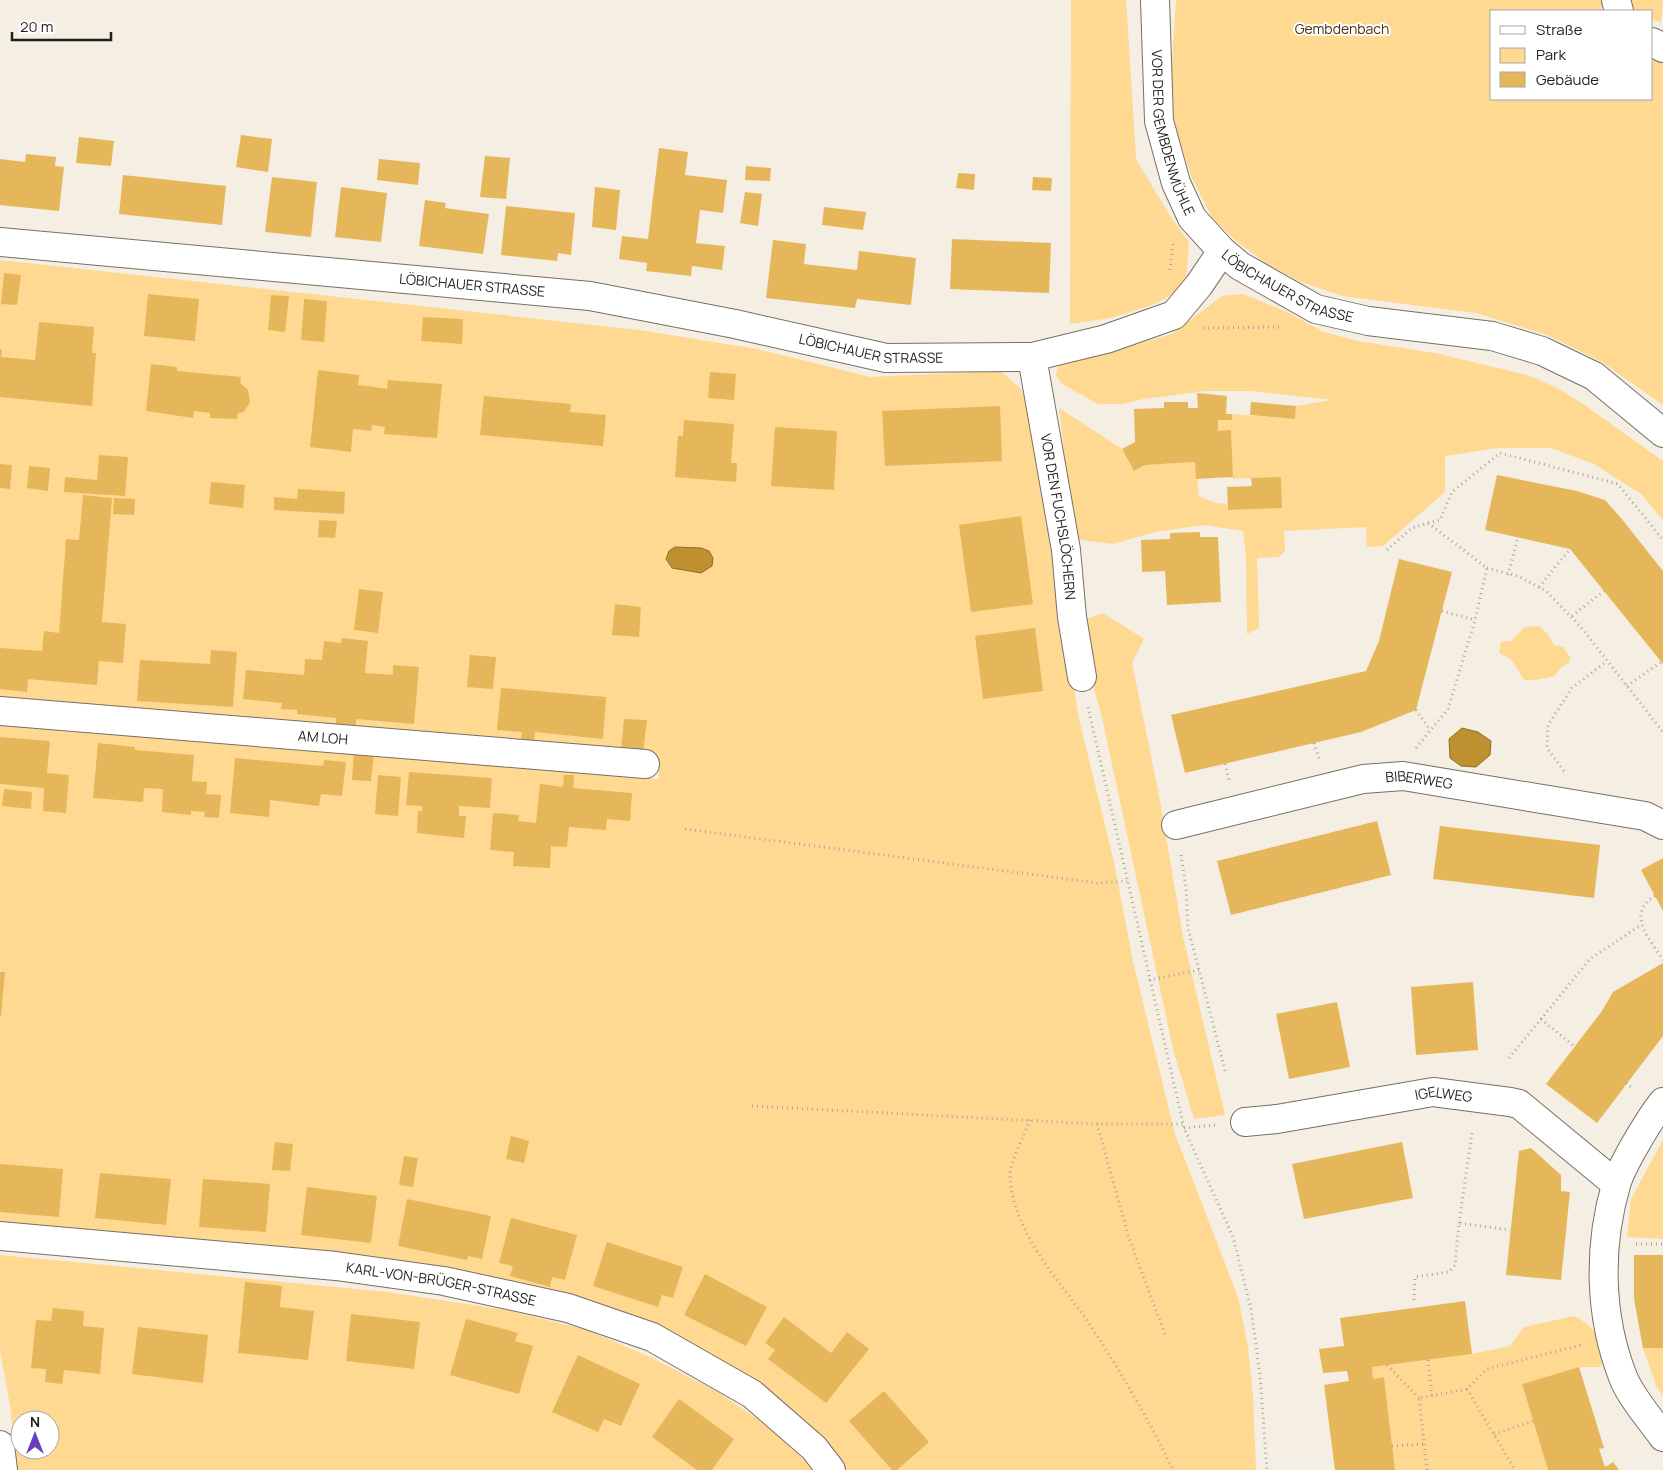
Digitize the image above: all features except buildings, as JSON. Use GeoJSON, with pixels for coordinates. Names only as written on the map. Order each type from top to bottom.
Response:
{"type":"FeatureCollection","features":[{"type":"Feature","properties":{"kind":"street","name":"VOR DER GEMBDENMÜHLE"},"geometry":{"type":"LineString","coordinates":[[1155,0],[1159,121],[1176,184],[1192,218],[1222,252]]}},
{"type":"Feature","properties":{"kind":"street","name":"LÖBICHAUER STRASSE"},"geometry":{"type":"LineString","coordinates":[[0,242],[382,279],[590,296],[735,324],[886,358],[1032,357],[1106,339],[1174,314],[1199,286],[1222,252],[1240,266],[1316,309],[1368,321],[1492,336],[1542,351],[1594,376],[1663,433]]}},
{"type":"Feature","properties":{"kind":"street","name":"VOR DEN FUCHSLÖCHERN"},"geometry":{"type":"LineString","coordinates":[[1032,357],[1066,550],[1072,617],[1082,677]]}},
{"type":"Feature","properties":{"kind":"street","name":"AM LOH"},"geometry":{"type":"LineString","coordinates":[[0,711],[645,764]]}},
{"type":"Feature","properties":{"kind":"street","name":"BIBERWEG"},"geometry":{"type":"LineString","coordinates":[[1176,825],[1353,782],[1403,776],[1645,816],[1663,825]]}},
{"type":"Feature","properties":{"kind":"street","name":"IGELWEG"},"geometry":{"type":"LineString","coordinates":[[1245,1122],[1277,1119],[1433,1092],[1510,1102],[1519,1104],[1616,1184]]}},
{"type":"Feature","properties":{"kind":"street"},"geometry":{"type":"LineString","coordinates":[[1663,1102],[1616,1184],[1605,1243],[1604,1295],[1612,1338],[1623,1378],[1663,1437]]}},
{"type":"Feature","properties":{"kind":"street","name":"KARL-VON-BRÜGER-STRASSE"},"geometry":{"type":"LineString","coordinates":[[0,1236],[336,1266],[444,1281],[568,1308],[652,1337],[752,1394],[814,1448],[832,1470]]}},
{"type":"Feature","properties":{"kind":"street"},"geometry":{"type":"LineString","coordinates":[[0,1445],[3,1470]]}},
{"type":"Feature","properties":{"kind":"path"},"geometry":{"type":"LineString","coordinates":[[1387,550],[1412,528],[1440,520],[1452,492],[1500,453],[1618,484],[1663,540]]}},
{"type":"Feature","properties":{"kind":"path"},"geometry":{"type":"LineString","coordinates":[[1428,523],[1488,568],[1508,575],[1518,576],[1539,587],[1572,616],[1663,732]]}},
{"type":"Feature","properties":{"kind":"path"},"geometry":{"type":"LineString","coordinates":[[1508,575],[1518,537]]}},
{"type":"Feature","properties":{"kind":"path"},"geometry":{"type":"LineString","coordinates":[[1539,587],[1570,549]]}},
{"type":"Feature","properties":{"kind":"path"},"geometry":{"type":"LineString","coordinates":[[1403,776],[1417,746],[1448,709],[1475,620],[1488,568]]}},
{"type":"Feature","properties":{"kind":"path"},"geometry":{"type":"LineString","coordinates":[[1572,616],[1604,591]]}},
{"type":"Feature","properties":{"kind":"path"},"geometry":{"type":"LineString","coordinates":[[1442,611],[1475,620]]}},
{"type":"Feature","properties":{"kind":"path"},"geometry":{"type":"LineString","coordinates":[[1559,801],[1565,772],[1547,748],[1548,725],[1572,688],[1607,661]]}},
{"type":"Feature","properties":{"kind":"path"},"geometry":{"type":"LineString","coordinates":[[1627,686],[1661,662]]}},
{"type":"Feature","properties":{"kind":"path"},"geometry":{"type":"LineString","coordinates":[[1082,677],[1149,980],[1184,1124],[1233,1237],[1251,1309],[1260,1375],[1268,1470]]}},
{"type":"Feature","properties":{"kind":"path"},"geometry":{"type":"LineString","coordinates":[[1416,710],[1430,730]]}},
{"type":"Feature","properties":{"kind":"path"},"geometry":{"type":"LineString","coordinates":[[1176,825],[1186,888],[1188,928],[1226,1074]]}},
{"type":"Feature","properties":{"kind":"path"},"geometry":{"type":"LineString","coordinates":[[685,829],[1097,882],[1127,881]]}},
{"type":"Feature","properties":{"kind":"path"},"geometry":{"type":"LineString","coordinates":[[1655,896],[1645,902],[1641,913],[1641,925],[1663,960]]}},
{"type":"Feature","properties":{"kind":"path"},"geometry":{"type":"LineString","coordinates":[[1509,1058],[1590,959],[1641,925]]}},
{"type":"Feature","properties":{"kind":"path"},"geometry":{"type":"LineString","coordinates":[[1149,980],[1199,970]]}},
{"type":"Feature","properties":{"kind":"path"},"geometry":{"type":"LineString","coordinates":[[1541,1019],[1575,1047]]}},
{"type":"Feature","properties":{"kind":"path"},"geometry":{"type":"LineString","coordinates":[[752,1106],[1097,1124],[1184,1124]]}},
{"type":"Feature","properties":{"kind":"path"},"geometry":{"type":"LineString","coordinates":[[1030,1120],[1010,1174],[1013,1198],[1023,1226],[1040,1255],[1090,1326],[1142,1407],[1174,1470]]}},
{"type":"Feature","properties":{"kind":"path"},"geometry":{"type":"LineString","coordinates":[[1097,1124],[1129,1238],[1166,1336]]}},
{"type":"Feature","properties":{"kind":"path"},"geometry":{"type":"LineString","coordinates":[[1414,1300],[1415,1277],[1449,1272],[1455,1265],[1472,1132]]}},
{"type":"Feature","properties":{"kind":"path"},"geometry":{"type":"LineString","coordinates":[[1459,1223],[1510,1230]]}},
{"type":"Feature","properties":{"kind":"path"},"geometry":{"type":"LineString","coordinates":[[1418,1398],[1467,1389],[1487,1369],[1612,1338]]}},
{"type":"Feature","properties":{"kind":"path"},"geometry":{"type":"LineString","coordinates":[[1428,1360],[1432,1396]]}},
{"type":"Feature","properties":{"kind":"path"},"geometry":{"type":"LineString","coordinates":[[1387,1365],[1418,1398],[1427,1470]]}},
{"type":"Feature","properties":{"kind":"path"},"geometry":{"type":"LineString","coordinates":[[1467,1389],[1515,1470]]}},
{"type":"Feature","properties":{"kind":"path"},"geometry":{"type":"LineString","coordinates":[[1494,1434],[1534,1421]]}},
{"type":"Feature","properties":{"kind":"path"},"geometry":{"type":"LineString","coordinates":[[1392,1446],[1423,1444]]}},
{"type":"Feature","properties":{"kind":"green space"},"geometry":{"type":"Polygon","coordinates":[[[1071,0],[1126,0],[1136,159],[1170,216],[1189,242],[1186,281],[1173,294],[1155,304],[1111,318],[1070,324],[1071,0]]]}},
{"type":"Feature","properties":{"kind":"green space","name":"Gembdenbach"},"geometry":{"type":"Polygon","coordinates":[[[1176,0],[1663,0],[1661,22],[1653,20],[1653,10],[1614,10],[1600,7],[1603,10],[1490,10],[1490,100],[1653,100],[1653,53],[1663,61],[1663,405],[1602,362],[1547,335],[1476,313],[1342,296],[1299,281],[1266,263],[1237,242],[1213,219],[1191,176],[1176,128],[1170,96],[1176,0]]]}},
{"type":"Feature","properties":{"kind":"green space"},"geometry":{"type":"Polygon","coordinates":[[[0,260],[639,330],[757,349],[870,377],[1001,371],[1020,388],[1029,408],[1079,719],[1114,862],[1133,962],[1175,1134],[1238,1297],[1248,1347],[1253,1396],[1256,1470],[846,1470],[814,1431],[571,1298],[0,1228],[0,722],[659,779],[657,755],[0,699],[0,260]]]}},
{"type":"Feature","properties":{"kind":"green space"},"geometry":{"type":"Polygon","coordinates":[[[1243,294],[1287,312],[1324,332],[1358,341],[1440,354],[1530,376],[1559,389],[1663,461],[1663,520],[1641,494],[1594,464],[1551,448],[1498,448],[1445,456],[1445,492],[1383,546],[1367,547],[1366,527],[1284,531],[1285,551],[1279,557],[1257,558],[1259,628],[1247,634],[1246,557],[1243,531],[1204,525],[1155,532],[1113,544],[1074,539],[1059,408],[1122,449],[1134,471],[1145,465],[1195,462],[1199,496],[1215,503],[1227,504],[1228,510],[1282,507],[1280,477],[1233,479],[1231,431],[1218,431],[1218,420],[1232,420],[1232,414],[1295,419],[1296,406],[1332,400],[1252,391],[1206,391],[1143,399],[1123,404],[1098,404],[1062,384],[1056,375],[1058,366],[1172,334],[1222,296],[1243,294]]]}},
{"type":"Feature","properties":{"kind":"green space"},"geometry":{"type":"Polygon","coordinates":[[[1103,613],[1144,639],[1132,663],[1159,795],[1183,937],[1225,1115],[1194,1119],[1173,1049],[1101,713],[1091,678],[1084,620],[1103,613]]]}},
{"type":"Feature","properties":{"kind":"green space"},"geometry":{"type":"Polygon","coordinates":[[[1539,626],[1547,633],[1554,645],[1563,647],[1570,657],[1569,663],[1561,667],[1555,676],[1536,680],[1524,680],[1511,659],[1499,653],[1501,642],[1511,641],[1525,627],[1539,626]]]}},
{"type":"Feature","properties":{"kind":"green space"},"geometry":{"type":"Polygon","coordinates":[[[1663,1140],[1663,1239],[1627,1237],[1631,1199],[1663,1140]]]}},
{"type":"Feature","properties":{"kind":"green space"},"geometry":{"type":"Polygon","coordinates":[[[0,1255],[388,1292],[511,1311],[587,1330],[650,1357],[716,1391],[768,1426],[814,1470],[17,1470],[16,1460],[60,1460],[60,1410],[11,1410],[0,1351],[0,1255]]]}},
{"type":"Feature","properties":{"kind":"green space"},"geometry":{"type":"Polygon","coordinates":[[[1574,1316],[1587,1324],[1597,1337],[1606,1356],[1600,1367],[1579,1367],[1522,1384],[1548,1470],[1395,1470],[1384,1377],[1373,1379],[1372,1367],[1472,1354],[1510,1346],[1524,1327],[1574,1316]]]}},
{"type":"Feature","properties":{"kind":"green space"},"geometry":{"type":"Polygon","coordinates":[[[1643,1348],[1663,1348],[1663,1396],[1657,1388],[1643,1348]]]}},
{"type":"Feature","properties":{"kind":"shaded area"},"geometry":{"type":"Polygon","coordinates":[[[675,547],[701,548],[709,551],[713,558],[712,566],[701,573],[672,568],[666,559],[669,551],[675,547]]]}},
{"type":"Feature","properties":{"kind":"shaded area"},"geometry":{"type":"Polygon","coordinates":[[[1462,728],[1478,732],[1491,741],[1490,755],[1476,767],[1461,766],[1450,758],[1449,739],[1462,728]]]}}]}
